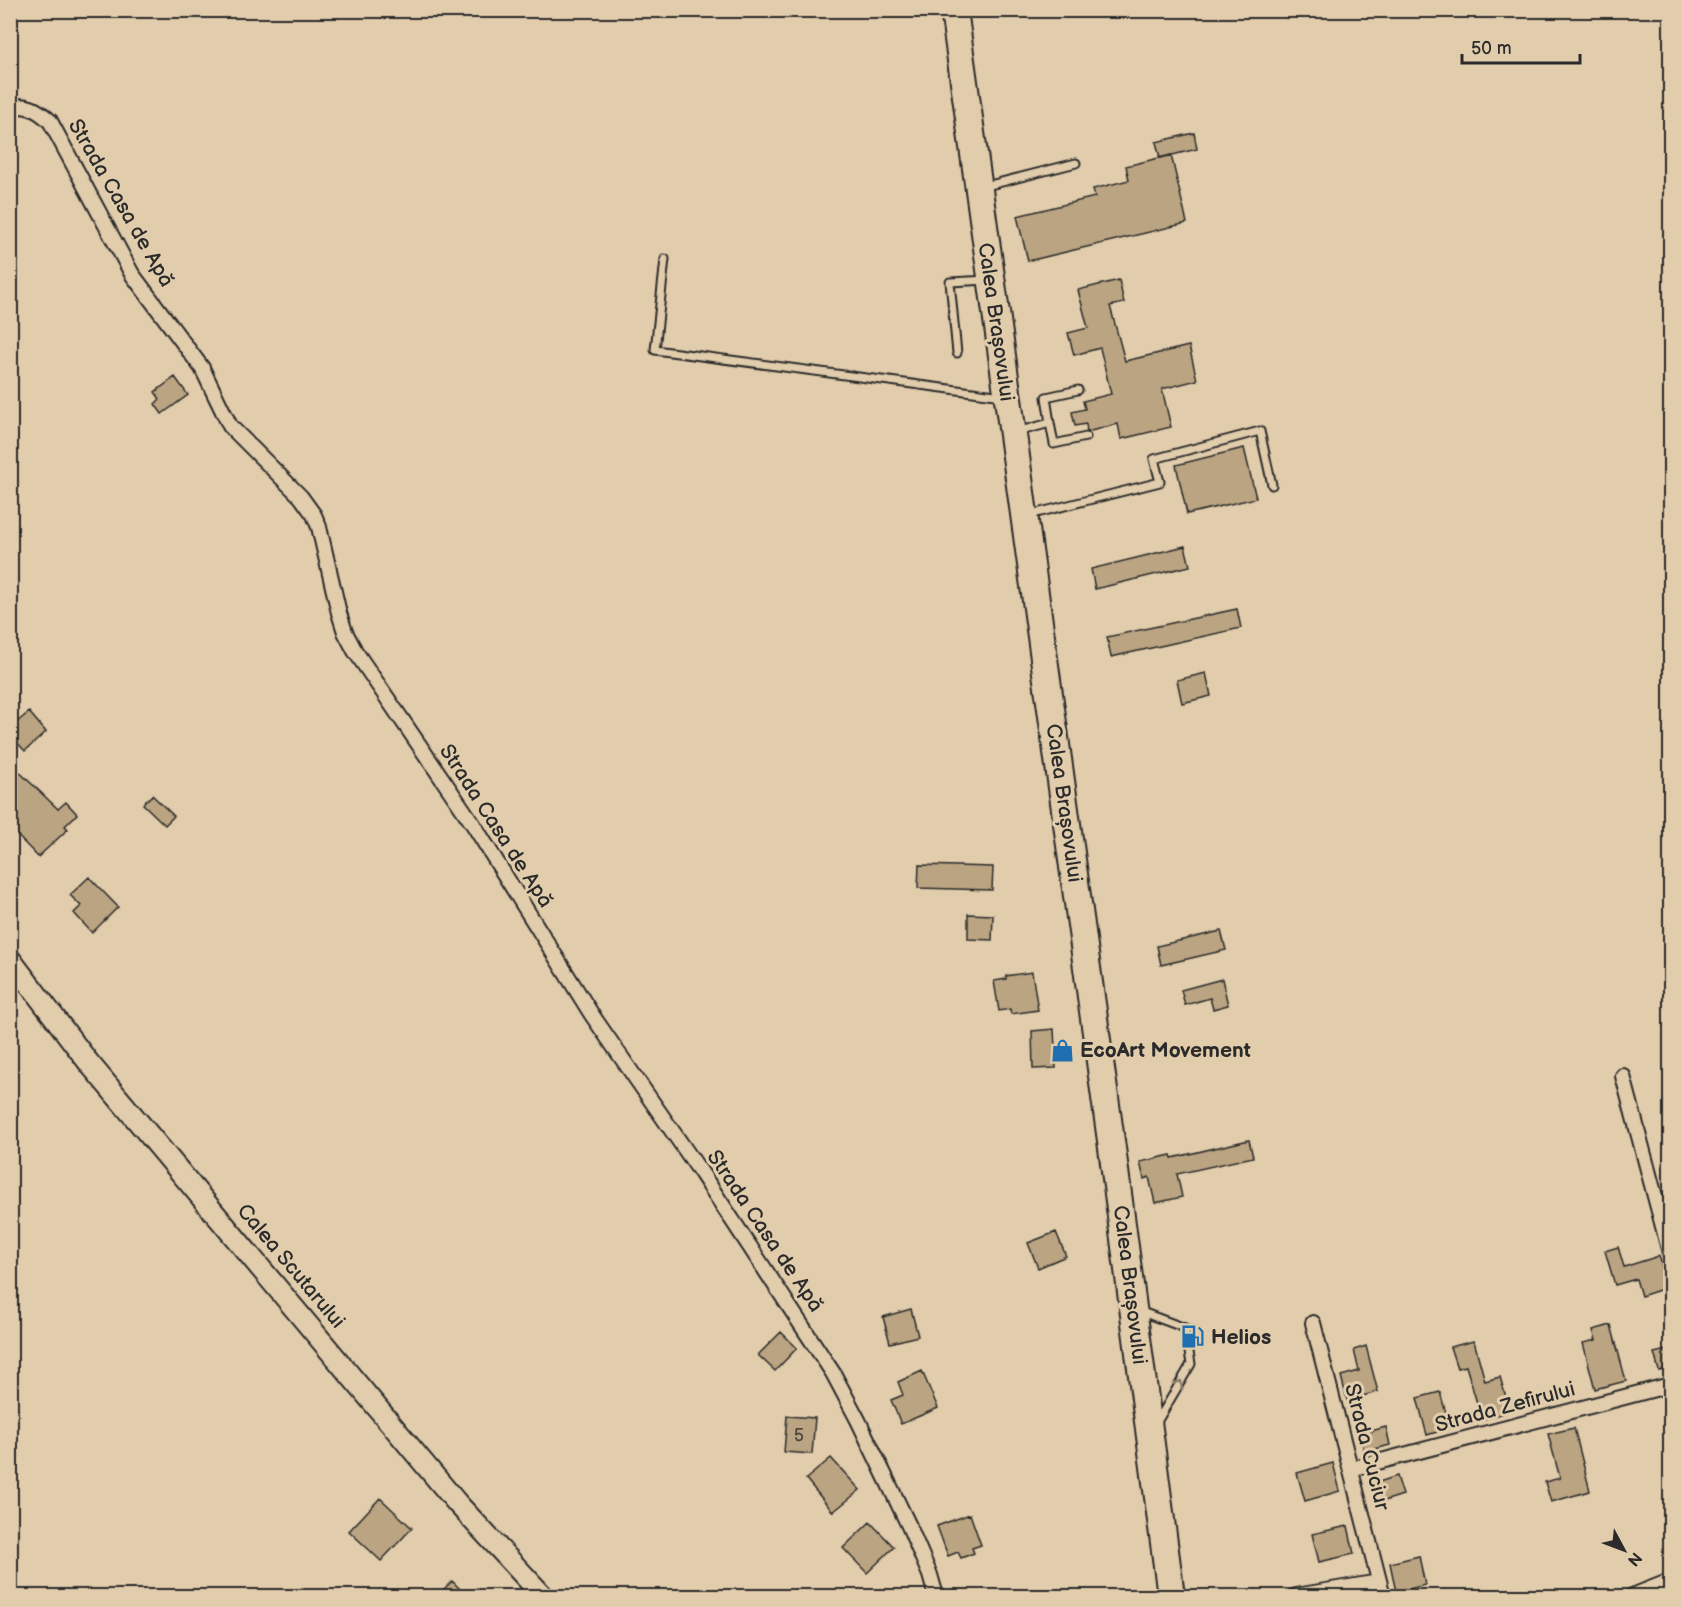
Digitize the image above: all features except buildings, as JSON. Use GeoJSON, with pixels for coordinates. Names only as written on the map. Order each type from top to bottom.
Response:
{"type":"FeatureCollection","features":[{"type":"Feature","properties":{"kind":"highway","name":"Calea Brașovului"},"geometry":{"type":"LineString","coordinates":[[954,10],[1006,396],[1111,1136],[1171,1596]]}},
{"type":"Feature","properties":{"kind":"main road","name":"Calea Scutarului"},"geometry":{"type":"LineString","coordinates":[[10,959],[89,1063],[457,1503],[543,1596]]}},
{"type":"Feature","properties":{"kind":"street","name":"Strada Casa de Apă"},"geometry":{"type":"LineString","coordinates":[[10,107],[23,105],[30,107],[50,121],[132,274],[202,368],[230,426],[308,505],[319,527],[339,613],[345,632],[355,651],[473,824],[592,1015],[702,1174],[833,1373],[909,1526],[930,1575],[936,1596]]}},
{"type":"Feature","properties":{"kind":"street"},"geometry":{"type":"LineString","coordinates":[[1623,1076],[1671,1254]]}},
{"type":"Feature","properties":{"kind":"street","name":"Strada Cuciur"},"geometry":{"type":"LineString","coordinates":[[1313,1323],[1383,1596]]}},
{"type":"Feature","properties":{"kind":"street","name":"Strada Zefirului"},"geometry":{"type":"LineString","coordinates":[[1351,1469],[1671,1385]]}},
{"type":"Feature","properties":{"kind":"street"},"geometry":{"type":"LineString","coordinates":[[1632,1596],[1671,1581]]}},
{"type":"Feature","properties":{"kind":"street"},"geometry":{"type":"LineString","coordinates":[[1296,1596],[1379,1582]]}},
{"type":"Feature","properties":{"kind":"lane"},"geometry":{"type":"LineString","coordinates":[[978,188],[1076,163]]}},
{"type":"Feature","properties":{"kind":"lane"},"geometry":{"type":"LineString","coordinates":[[665,259],[655,350],[1006,396]]}},
{"type":"Feature","properties":{"kind":"lane"},"geometry":{"type":"LineString","coordinates":[[957,353],[950,282],[991,280]]}},
{"type":"Feature","properties":{"kind":"lane"},"geometry":{"type":"LineString","coordinates":[[1078,390],[1046,397],[1050,423],[1054,444],[1086,437]]}},
{"type":"Feature","properties":{"kind":"lane"},"geometry":{"type":"LineString","coordinates":[[1012,433],[1050,423]]}},
{"type":"Feature","properties":{"kind":"lane"},"geometry":{"type":"LineString","coordinates":[[1023,516],[1160,482],[1154,459],[1260,431],[1272,485]]}},
{"type":"Feature","properties":{"kind":"lane"},"geometry":{"type":"LineString","coordinates":[[1133,1308],[1185,1328],[1191,1364],[1149,1435]]}},
{"type":"Feature","properties":{"kind":"place","name":"EcoArt Movement"},"geometry":{"type":"Point","coordinates":[1062,1050]}},
{"type":"Feature","properties":{"kind":"place","name":"Helios"},"geometry":{"type":"Point","coordinates":[1193,1337]}}]}
